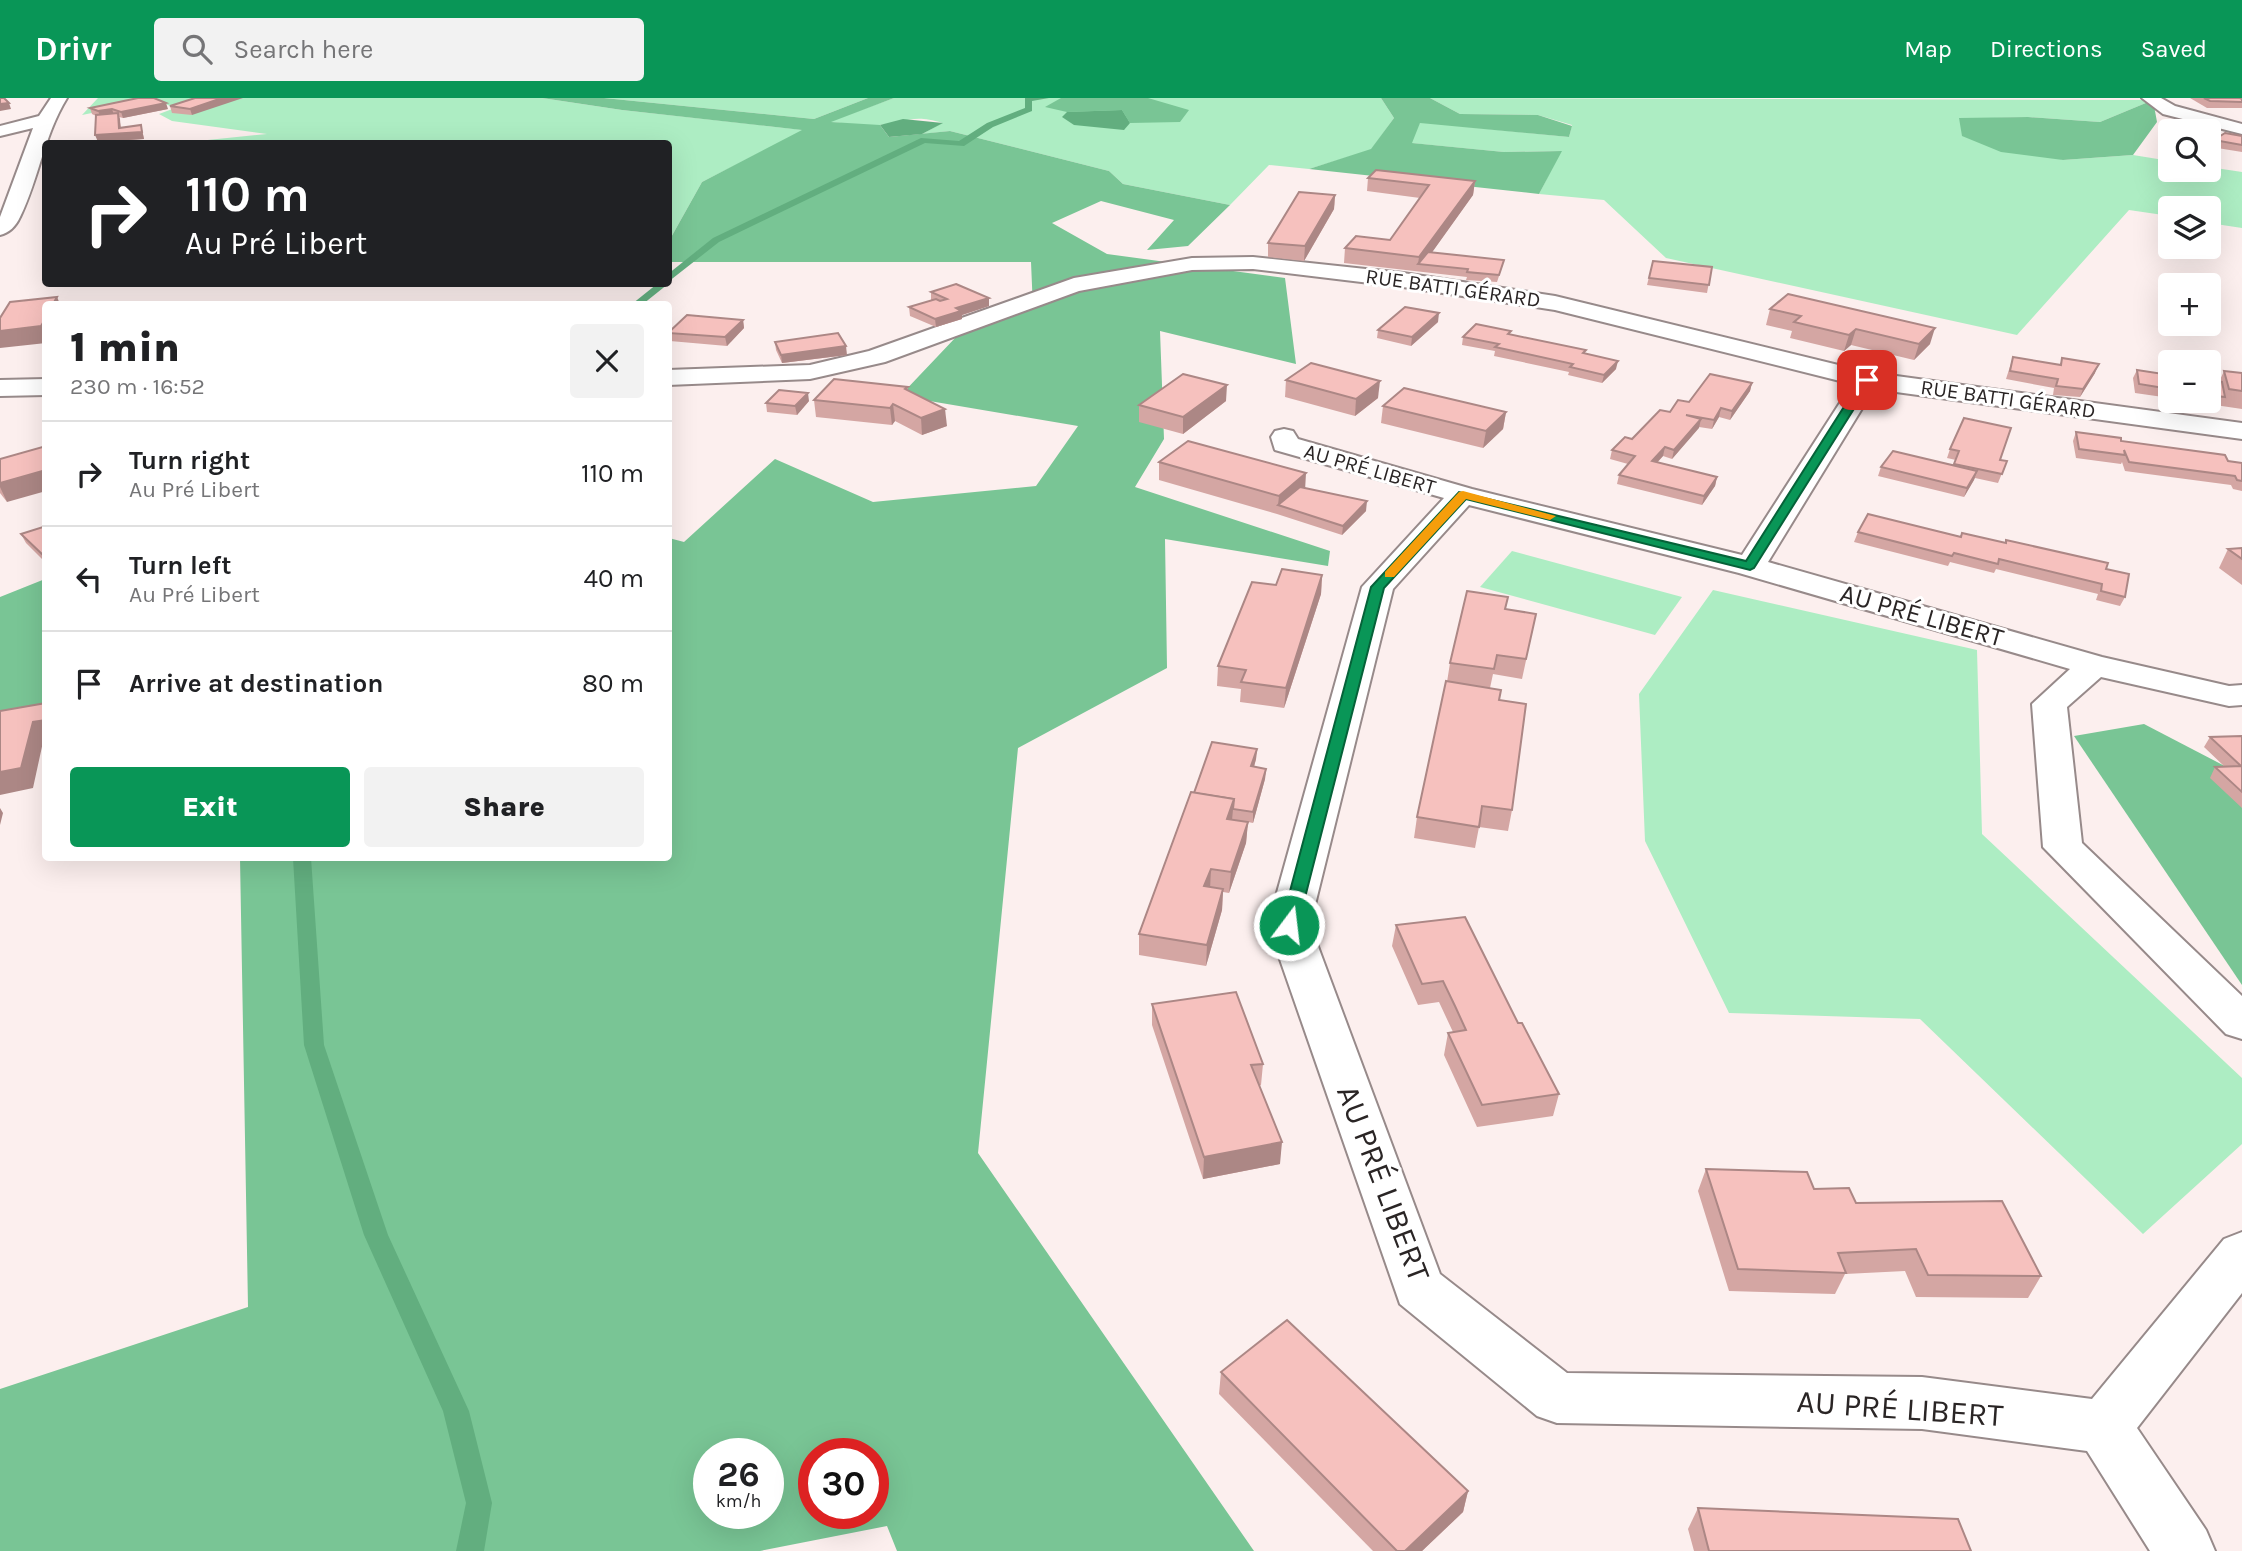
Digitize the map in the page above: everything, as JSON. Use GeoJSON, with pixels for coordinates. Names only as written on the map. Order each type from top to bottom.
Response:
{"type":"FeatureCollection","features":[{"type":"Feature","properties":{"kind":"street"},"geometry":{"type":"LineString","coordinates":[[0,229],[10,218],[45,120],[59,98]]}},
{"type":"Feature","properties":{"kind":"street"},"geometry":{"type":"LineString","coordinates":[[2150,98],[2169,110],[2242,129]]}},
{"type":"Feature","properties":{"kind":"street"},"geometry":{"type":"LineString","coordinates":[[0,131],[45,120]]}},
{"type":"Feature","properties":{"kind":"street","name":"RUE BATTI GÉRARD"},"geometry":{"type":"LineString","coordinates":[[672,379],[810,372],[876,357],[1074,285],[1192,264],[1253,263],[1404,280],[1555,303],[1867,380],[2242,431]]}},
{"type":"Feature","properties":{"kind":"street"},"geometry":{"type":"LineString","coordinates":[[1750,566],[1867,380]]}},
{"type":"Feature","properties":{"kind":"street"},"geometry":{"type":"LineString","coordinates":[[0,388],[42,387]]}},
{"type":"Feature","properties":{"kind":"street","name":"AU PRÉ LIBERT"},"geometry":{"type":"LineString","coordinates":[[1284,437],[1285,444],[1463,495],[1750,566],[2095,665],[2229,695],[2242,695]]}},
{"type":"Feature","properties":{"kind":"street","name":"AU PRÉ LIBERT"},"geometry":{"type":"LineString","coordinates":[[1463,495],[1378,587],[1289,925],[1419,1288],[1557,1398],[1922,1403],[2104,1427]]}},
{"type":"Feature","properties":{"kind":"street"},"geometry":{"type":"LineString","coordinates":[[2095,665],[2049,704],[2063,847],[2242,1023]]}},
{"type":"Feature","properties":{"kind":"street"},"geometry":{"type":"LineString","coordinates":[[2185,1551],[2104,1427],[2242,1254]]}},
{"type":"Feature","properties":{"kind":"shaded area"},"geometry":{"type":"Polygon","coordinates":[[[98,98],[542,98],[622,110],[804,130],[702,182],[672,236],[672,140],[208,140],[267,134],[172,121],[159,114],[175,108],[156,100],[82,115],[98,98]]]}},
{"type":"Feature","properties":{"kind":"shaded area"},"geometry":{"type":"Polygon","coordinates":[[[542,98],[604,98],[814,119],[868,98],[894,98],[831,122],[880,125],[889,137],[950,131],[1109,171],[1123,184],[1230,205],[1188,246],[1147,250],[1174,220],[1101,201],[1052,223],[1107,254],[1285,278],[1296,364],[1160,331],[1164,439],[1135,487],[1330,551],[1328,566],[1165,539],[1167,668],[1018,748],[978,1153],[1254,1551],[897,1551],[888,1529],[889,1438],[798,1438],[798,1529],[872,1529],[760,1551],[0,1551],[0,1389],[248,1307],[240,861],[672,861],[672,539],[684,542],[775,459],[873,502],[1036,486],[1078,426],[900,396],[956,337],[1033,309],[1031,262],[672,262],[672,236],[702,182],[802,130],[622,110],[542,98]]]}},
{"type":"Feature","properties":{"kind":"shaded area"},"geometry":{"type":"Polygon","coordinates":[[[604,98],[868,98],[814,119],[604,98]]]}},
{"type":"Feature","properties":{"kind":"shaded area"},"geometry":{"type":"Polygon","coordinates":[[[894,98],[1381,98],[1394,118],[1371,150],[1309,169],[1269,165],[1230,205],[1123,184],[1109,171],[950,131],[922,134],[942,123],[932,120],[917,119],[880,125],[828,122],[894,98]]]}},
{"type":"Feature","properties":{"kind":"shaded area"},"geometry":{"type":"Polygon","coordinates":[[[1061,98],[1148,98],[1189,110],[1180,122],[1130,123],[1122,110],[1067,112],[1045,107],[1061,98]]]}},
{"type":"Feature","properties":{"kind":"shaded area"},"geometry":{"type":"Polygon","coordinates":[[[1381,98],[1430,98],[1460,114],[1538,115],[1572,126],[1569,137],[1420,123],[1412,143],[1504,152],[1562,151],[1539,194],[1309,169],[1371,149],[1394,118],[1381,98]]]}},
{"type":"Feature","properties":{"kind":"shaded area"},"geometry":{"type":"Polygon","coordinates":[[[1430,98],[2153,100],[2100,122],[2028,117],[1959,119],[2063,160],[2133,155],[2158,159],[2158,182],[2221,182],[2221,169],[2242,172],[2242,228],[2221,225],[2221,196],[2158,196],[2158,214],[2129,210],[2017,335],[1666,258],[1604,200],[1539,194],[1561,151],[1504,152],[1411,143],[1420,122],[1569,137],[1572,125],[1538,115],[1460,114],[1430,98]]]}},
{"type":"Feature","properties":{"kind":"shaded area"},"geometry":{"type":"Polygon","coordinates":[[[2153,100],[2157,122],[2133,155],[2063,160],[2001,152],[1962,136],[1959,118],[2028,117],[2100,122],[2153,100]]]}},
{"type":"Feature","properties":{"kind":"shaded area"},"geometry":{"type":"Polygon","coordinates":[[[1122,110],[1130,123],[1124,130],[1074,125],[1062,117],[1067,112],[1122,110]]]}},
{"type":"Feature","properties":{"kind":"shaded area"},"geometry":{"type":"Polygon","coordinates":[[[903,119],[943,123],[922,134],[889,137],[880,125],[903,119]]]}},
{"type":"Feature","properties":{"kind":"shaded area"},"geometry":{"type":"Polygon","coordinates":[[[1512,551],[1682,597],[1655,635],[1480,587],[1512,551]]]}},
{"type":"Feature","properties":{"kind":"shaded area"},"geometry":{"type":"Polygon","coordinates":[[[42,580],[42,734],[0,745],[0,597],[42,580]]]}},
{"type":"Feature","properties":{"kind":"shaded area"},"geometry":{"type":"Polygon","coordinates":[[[1713,590],[1977,650],[1982,834],[2242,1078],[2242,1144],[2143,1234],[1920,1019],[1729,1013],[1645,841],[1639,694],[1713,590]]]}},
{"type":"Feature","properties":{"kind":"shaded area"},"geometry":{"type":"Polygon","coordinates":[[[2144,724],[2242,775],[2242,985],[2074,736],[2144,724]]]}},
{"type":"Feature","properties":{"kind":"building"},"geometry":{"type":"Polygon","coordinates":[[[0,98],[4,98],[9,103],[0,104],[0,98]]]}},
{"type":"Feature","properties":{"kind":"building"},"geometry":{"type":"Polygon","coordinates":[[[138,98],[154,98],[166,103],[121,112],[90,108],[138,98]]]}},
{"type":"Feature","properties":{"kind":"building"},"geometry":{"type":"Polygon","coordinates":[[[195,98],[222,98],[190,109],[170,106],[195,98]]]}},
{"type":"Feature","properties":{"kind":"building"},"geometry":{"type":"Polygon","coordinates":[[[2204,98],[2240,98],[2242,102],[2210,101],[2204,98]]]}},
{"type":"Feature","properties":{"kind":"building"},"geometry":{"type":"Polygon","coordinates":[[[118,113],[119,128],[141,125],[142,132],[95,135],[96,115],[118,113]]]}},
{"type":"Feature","properties":{"kind":"building"},"geometry":{"type":"Polygon","coordinates":[[[2225,133],[2242,136],[2242,145],[2221,141],[2221,136],[2225,133]]]}},
{"type":"Feature","properties":{"kind":"building"},"geometry":{"type":"Polygon","coordinates":[[[1376,170],[1475,181],[1419,257],[1345,248],[1356,236],[1390,240],[1429,185],[1368,178],[1376,170]]]}},
{"type":"Feature","properties":{"kind":"building"},"geometry":{"type":"Polygon","coordinates":[[[1299,192],[1335,195],[1305,246],[1268,243],[1299,192]]]}},
{"type":"Feature","properties":{"kind":"building"},"geometry":{"type":"Polygon","coordinates":[[[1428,252],[1504,260],[1499,275],[1467,272],[1468,269],[1418,264],[1428,252]]]}},
{"type":"Feature","properties":{"kind":"building"},"geometry":{"type":"Polygon","coordinates":[[[1653,261],[1712,267],[1709,285],[1649,278],[1653,261]]]}},
{"type":"Feature","properties":{"kind":"building"},"geometry":{"type":"Polygon","coordinates":[[[956,284],[989,298],[956,308],[961,311],[935,319],[909,307],[936,299],[947,299],[931,292],[956,284]]]}},
{"type":"Feature","properties":{"kind":"building"},"geometry":{"type":"Polygon","coordinates":[[[1788,294],[1935,328],[1919,344],[1856,329],[1849,335],[1794,322],[1801,316],[1770,309],[1788,294]]]}},
{"type":"Feature","properties":{"kind":"building"},"geometry":{"type":"Polygon","coordinates":[[[57,297],[55,301],[42,301],[41,326],[0,331],[0,318],[10,302],[57,297]]]}},
{"type":"Feature","properties":{"kind":"building"},"geometry":{"type":"Polygon","coordinates":[[[1405,307],[1439,313],[1412,337],[1378,330],[1405,307]]]}},
{"type":"Feature","properties":{"kind":"building"},"geometry":{"type":"Polygon","coordinates":[[[687,315],[743,320],[725,337],[672,333],[672,329],[687,315]]]}},
{"type":"Feature","properties":{"kind":"building"},"geometry":{"type":"Polygon","coordinates":[[[1476,324],[1511,331],[1508,334],[1586,350],[1583,353],[1618,361],[1604,375],[1570,367],[1573,364],[1495,347],[1499,344],[1463,337],[1476,324]]]}},
{"type":"Feature","properties":{"kind":"building"},"geometry":{"type":"Polygon","coordinates":[[[838,333],[846,346],[781,355],[775,342],[838,333]]]}},
{"type":"Feature","properties":{"kind":"building"},"geometry":{"type":"Polygon","coordinates":[[[2013,357],[2061,365],[2062,358],[2099,364],[2083,389],[2056,386],[2058,379],[2010,371],[2013,357]]]}},
{"type":"Feature","properties":{"kind":"building"},"geometry":{"type":"Polygon","coordinates":[[[1311,363],[1380,381],[1356,399],[1286,380],[1311,363]]]}},
{"type":"Feature","properties":{"kind":"building"},"geometry":{"type":"Polygon","coordinates":[[[2137,370],[2158,373],[2158,387],[2139,384],[2137,370]]]}},
{"type":"Feature","properties":{"kind":"building"},"geometry":{"type":"Polygon","coordinates":[[[2224,371],[2242,373],[2242,391],[2229,389],[2224,371]]]}},
{"type":"Feature","properties":{"kind":"building"},"geometry":{"type":"Polygon","coordinates":[[[1183,374],[1227,385],[1183,417],[1139,405],[1183,374]]]}},
{"type":"Feature","properties":{"kind":"building"},"geometry":{"type":"Polygon","coordinates":[[[1710,374],[1752,383],[1732,411],[1721,408],[1714,420],[1686,415],[1701,419],[1674,450],[1665,447],[1652,461],[1717,477],[1704,496],[1619,475],[1635,456],[1612,450],[1625,437],[1632,439],[1660,410],[1670,412],[1678,400],[1689,402],[1710,374]]]}},
{"type":"Feature","properties":{"kind":"building"},"geometry":{"type":"Polygon","coordinates":[[[834,379],[908,387],[905,389],[945,409],[921,418],[893,404],[890,408],[814,400],[834,379]]]}},
{"type":"Feature","properties":{"kind":"building"},"geometry":{"type":"Polygon","coordinates":[[[2221,382],[2222,382],[2225,397],[2221,397],[2221,382]]]}},
{"type":"Feature","properties":{"kind":"building"},"geometry":{"type":"Polygon","coordinates":[[[1404,388],[1506,412],[1486,431],[1383,406],[1404,388]]]}},
{"type":"Feature","properties":{"kind":"building"},"geometry":{"type":"Polygon","coordinates":[[[779,390],[808,393],[795,406],[766,403],[779,390]]]}},
{"type":"Feature","properties":{"kind":"building"},"geometry":{"type":"Polygon","coordinates":[[[1964,418],[2011,428],[2000,460],[2007,461],[2002,474],[1954,464],[1959,451],[1950,449],[1964,418]]]}},
{"type":"Feature","properties":{"kind":"building"},"geometry":{"type":"Polygon","coordinates":[[[2076,432],[2225,455],[2228,461],[2242,463],[2242,481],[2235,476],[2129,462],[2124,450],[2125,455],[2079,449],[2076,432]]]}},
{"type":"Feature","properties":{"kind":"building"},"geometry":{"type":"Polygon","coordinates":[[[1188,441],[1306,473],[1279,496],[1159,462],[1188,441]]]}},
{"type":"Feature","properties":{"kind":"building"},"geometry":{"type":"Polygon","coordinates":[[[42,447],[42,471],[0,483],[0,459],[42,447]]]}},
{"type":"Feature","properties":{"kind":"building"},"geometry":{"type":"Polygon","coordinates":[[[1893,451],[1977,471],[1967,488],[1881,467],[1893,451]]]}},
{"type":"Feature","properties":{"kind":"building"},"geometry":{"type":"Polygon","coordinates":[[[1300,487],[1367,501],[1343,526],[1278,505],[1300,487]]]}},
{"type":"Feature","properties":{"kind":"building"},"geometry":{"type":"Polygon","coordinates":[[[1868,514],[1961,537],[1962,533],[2006,543],[2006,540],[2108,563],[2106,569],[2129,574],[2125,597],[2101,591],[2102,584],[1999,559],[1998,564],[1954,553],[1952,556],[1858,532],[1868,514]]]}},
{"type":"Feature","properties":{"kind":"building"},"geometry":{"type":"Polygon","coordinates":[[[42,527],[42,554],[21,534],[42,527]]]}},
{"type":"Feature","properties":{"kind":"building"},"geometry":{"type":"Polygon","coordinates":[[[2242,548],[2242,559],[2228,549],[2242,548]]]}},
{"type":"Feature","properties":{"kind":"building"},"geometry":{"type":"Polygon","coordinates":[[[1282,569],[1322,575],[1286,688],[1241,682],[1246,670],[1218,666],[1252,582],[1276,585],[1282,569]]]}},
{"type":"Feature","properties":{"kind":"building"},"geometry":{"type":"Polygon","coordinates":[[[1467,591],[1508,597],[1505,609],[1536,614],[1526,659],[1497,655],[1494,669],[1450,663],[1467,591]]]}},
{"type":"Feature","properties":{"kind":"building"},"geometry":{"type":"Polygon","coordinates":[[[1446,681],[1501,690],[1499,700],[1526,704],[1512,810],[1482,806],[1479,827],[1417,817],[1446,681]]]}},
{"type":"Feature","properties":{"kind":"building"},"geometry":{"type":"Polygon","coordinates":[[[42,704],[42,721],[33,722],[21,768],[0,772],[0,711],[42,704]]]}},
{"type":"Feature","properties":{"kind":"building"},"geometry":{"type":"Polygon","coordinates":[[[2242,736],[2242,792],[2215,767],[2241,766],[2210,737],[2242,736]]]}},
{"type":"Feature","properties":{"kind":"building"},"geometry":{"type":"Polygon","coordinates":[[[1212,742],[1257,749],[1251,766],[1266,769],[1253,812],[1233,809],[1234,799],[1194,793],[1212,742]]]}},
{"type":"Feature","properties":{"kind":"building"},"geometry":{"type":"Polygon","coordinates":[[[1191,792],[1234,799],[1227,819],[1248,822],[1231,872],[1211,869],[1204,886],[1223,889],[1207,945],[1139,934],[1191,792]]]}},
{"type":"Feature","properties":{"kind":"building"},"geometry":{"type":"Polygon","coordinates":[[[1465,917],[1518,1023],[1522,1023],[1559,1094],[1482,1105],[1448,1033],[1466,1030],[1455,1006],[1443,981],[1422,984],[1396,925],[1465,917]]]}},
{"type":"Feature","properties":{"kind":"building"},"geometry":{"type":"Polygon","coordinates":[[[1236,992],[1263,1064],[1251,1065],[1282,1142],[1204,1157],[1152,1004],[1236,992]]]}},
{"type":"Feature","properties":{"kind":"building"},"geometry":{"type":"Polygon","coordinates":[[[1706,1169],[1807,1172],[1814,1189],[1849,1188],[1856,1203],[2002,1201],[2041,1276],[1928,1275],[1916,1249],[1838,1253],[1846,1273],[1738,1269],[1706,1169]]]}},
{"type":"Feature","properties":{"kind":"building"},"geometry":{"type":"Polygon","coordinates":[[[1287,1320],[1468,1491],[1405,1551],[1397,1551],[1221,1372],[1287,1320]]]}},
{"type":"Feature","properties":{"kind":"building"},"geometry":{"type":"Polygon","coordinates":[[[1698,1508],[1958,1519],[1971,1551],[1709,1551],[1698,1508]]]}},
{"type":"Feature","properties":{"kind":"waterway"},"geometry":{"type":"LineString","coordinates":[[672,276],[716,240],[924,140],[961,144],[990,125],[1029,109],[1028,99],[1045,98]]}},
{"type":"Feature","properties":{"kind":"waterway"},"geometry":{"type":"LineString","coordinates":[[641,301],[659,287]]}},
{"type":"Feature","properties":{"kind":"waterway"},"geometry":{"type":"LineString","coordinates":[[302,861],[314,1045],[376,1235],[456,1411],[479,1503],[470,1551]]}},
{"type":"Feature","properties":{"kind":"slow traffic"},"geometry":{"type":"LineString","coordinates":[[1389,575],[1463,495],[1550,516]]}},
{"type":"Feature","properties":{"kind":"route"},"geometry":{"type":"LineString","coordinates":[[1289,925],[1378,587],[1463,495],[1750,566],[1867,380]]}}]}
